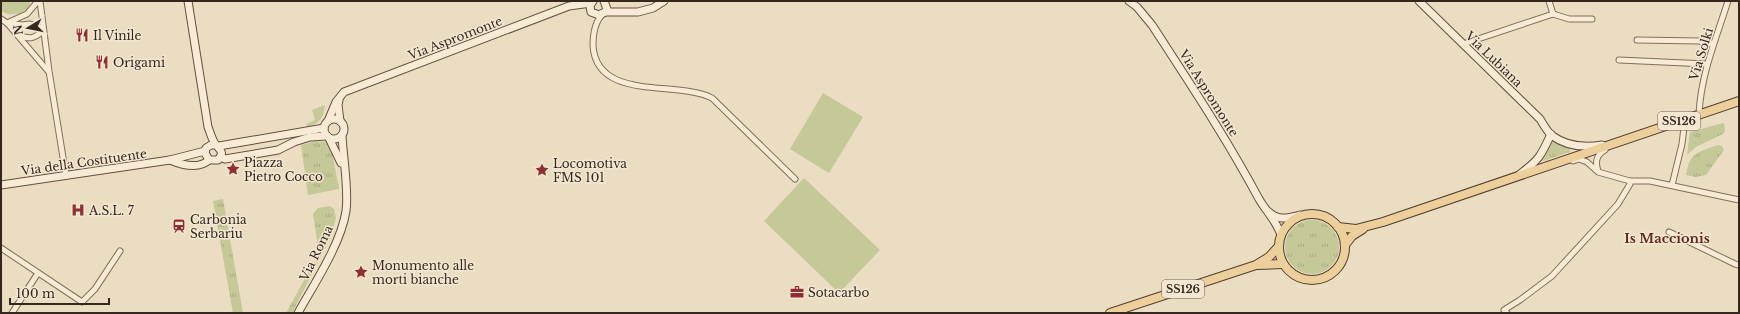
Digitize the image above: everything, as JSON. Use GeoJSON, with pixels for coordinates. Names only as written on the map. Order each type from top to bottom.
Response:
{"type":"FeatureCollection","features":[{"type":"Feature","properties":{"kind":"main road"},"geometry":{"type":"LineString","coordinates":[[188,1],[208,127],[212,140],[221,151],[220,157],[216,161],[209,160],[206,156],[208,127]]}},
{"type":"Feature","properties":{"kind":"main road"},"geometry":{"type":"LineString","coordinates":[[605,2],[604,13],[615,11],[638,12],[653,8],[664,1]]}},
{"type":"Feature","properties":{"kind":"main road","name":"Via Aspromonte"},"geometry":{"type":"LineString","coordinates":[[1129,1],[1137,7],[1152,25],[1237,157],[1262,204],[1279,229],[1281,235]]}},
{"type":"Feature","properties":{"kind":"main road","name":"Via Lubiana"},"geometry":{"type":"LineString","coordinates":[[1419,1],[1540,120],[1551,134],[1574,145],[1583,147],[1620,141]]}},
{"type":"Feature","properties":{"kind":"main road"},"geometry":{"type":"LineString","coordinates":[[605,2],[615,11]]}},
{"type":"Feature","properties":{"kind":"main road","name":"Via Aspromonte"},"geometry":{"type":"LineString","coordinates":[[326,124],[336,102],[344,92],[569,6],[592,7],[599,15],[604,13]]}},
{"type":"Feature","properties":{"kind":"main road"},"geometry":{"type":"LineString","coordinates":[[220,157],[225,159],[284,147],[310,137],[337,138],[342,135],[344,128],[340,121],[338,105],[340,98]]}},
{"type":"Feature","properties":{"kind":"main road","name":"SS126"},"geometry":{"type":"LineString","coordinates":[[1338,227],[1356,229],[1620,141],[1685,123],[1699,114],[1739,101]]}},
{"type":"Feature","properties":{"kind":"main road"},"geometry":{"type":"LineString","coordinates":[[206,149],[211,144],[218,146],[281,136],[326,124],[334,119],[340,121]]}},
{"type":"Feature","properties":{"kind":"main road"},"geometry":{"type":"LineString","coordinates":[[326,124],[328,137]]}},
{"type":"Feature","properties":{"kind":"main road"},"geometry":{"type":"LineString","coordinates":[[1517,176],[1535,162],[1542,154],[1551,134]]}},
{"type":"Feature","properties":{"kind":"main road","name":"Via Roma"},"geometry":{"type":"LineString","coordinates":[[298,313],[338,240],[346,212],[342,135]]}},
{"type":"Feature","properties":{"kind":"main road"},"geometry":{"type":"LineString","coordinates":[[281,136],[284,139],[284,147]]}},
{"type":"Feature","properties":{"kind":"main road","name":"Via Roma"},"geometry":{"type":"LineString","coordinates":[[328,137],[338,155],[345,176]]}},
{"type":"Feature","properties":{"kind":"main road","name":"Via della Costituente"},"geometry":{"type":"LineString","coordinates":[[1,185],[170,160],[206,149]]}},
{"type":"Feature","properties":{"kind":"main road","name":"Via della Costituente"},"geometry":{"type":"LineString","coordinates":[[170,160],[188,166],[206,163],[209,160]]}},
{"type":"Feature","properties":{"kind":"main road","name":"Via Aspromonte"},"geometry":{"type":"LineString","coordinates":[[1262,204],[1274,216],[1280,218],[1300,215]]}},
{"type":"Feature","properties":{"kind":"main road"},"geometry":{"type":"LineString","coordinates":[[1311,213],[1331,219],[1338,227],[1343,235],[1345,245],[1344,256],[1340,265],[1328,276],[1309,280],[1290,272],[1283,264],[1279,246],[1281,235],[1288,223],[1300,215],[1311,213]]}},
{"type":"Feature","properties":{"kind":"main road","name":"SS126"},"geometry":{"type":"LineString","coordinates":[[1345,245],[1356,233],[1375,223]]}},
{"type":"Feature","properties":{"kind":"main road","name":"SS126"},"geometry":{"type":"LineString","coordinates":[[1110,313],[1256,265],[1269,257],[1279,246]]}},
{"type":"Feature","properties":{"kind":"main road","name":"SS126"},"geometry":{"type":"LineString","coordinates":[[1256,265],[1283,264]]}},
{"type":"Feature","properties":{"kind":"street"},"geometry":{"type":"LineString","coordinates":[[39,1],[42,30],[66,176]]}},
{"type":"Feature","properties":{"kind":"street"},"geometry":{"type":"LineString","coordinates":[[7,23],[28,14],[39,1]]}},
{"type":"Feature","properties":{"kind":"street"},"geometry":{"type":"LineString","coordinates":[[1549,1],[1553,14]]}},
{"type":"Feature","properties":{"kind":"street","name":"Via Solki"},"geometry":{"type":"LineString","coordinates":[[1699,114],[1700,92],[1707,64],[1728,1]]}},
{"type":"Feature","properties":{"kind":"street"},"geometry":{"type":"LineString","coordinates":[[592,7],[596,19],[596,27]]}},
{"type":"Feature","properties":{"kind":"street"},"geometry":{"type":"LineString","coordinates":[[604,13],[600,17],[596,27],[593,40],[594,51],[599,64],[610,76],[618,81],[641,86],[702,92],[712,98],[795,179]]}},
{"type":"Feature","properties":{"kind":"street"},"geometry":{"type":"LineString","coordinates":[[1463,44],[1553,14],[1569,19],[1592,19]]}},
{"type":"Feature","properties":{"kind":"street"},"geometry":{"type":"LineString","coordinates":[[1,19],[12,25],[30,24],[42,30]]}},
{"type":"Feature","properties":{"kind":"street"},"geometry":{"type":"LineString","coordinates":[[7,23],[49,71]]}},
{"type":"Feature","properties":{"kind":"street"},"geometry":{"type":"LineString","coordinates":[[18,36],[30,39],[35,38],[42,30]]}},
{"type":"Feature","properties":{"kind":"street"},"geometry":{"type":"LineString","coordinates":[[1638,40],[1699,41],[1713,44]]}},
{"type":"Feature","properties":{"kind":"street"},"geometry":{"type":"LineString","coordinates":[[1619,60],[1707,64]]}},
{"type":"Feature","properties":{"kind":"street"},"geometry":{"type":"LineString","coordinates":[[1672,185],[1682,144],[1685,123]]}},
{"type":"Feature","properties":{"kind":"street"},"geometry":{"type":"LineString","coordinates":[[1598,172],[1596,162],[1600,153],[1620,141]]}},
{"type":"Feature","properties":{"kind":"street"},"geometry":{"type":"LineString","coordinates":[[1547,166],[1558,166],[1579,159],[1587,162],[1598,172],[1630,181],[1650,180],[1739,200]]}},
{"type":"Feature","properties":{"kind":"street"},"geometry":{"type":"LineString","coordinates":[[1506,311],[1552,276],[1618,204],[1630,184],[1630,181]]}},
{"type":"Feature","properties":{"kind":"street"},"geometry":{"type":"LineString","coordinates":[[1669,232],[1739,265]]}},
{"type":"Feature","properties":{"kind":"street"},"geometry":{"type":"LineString","coordinates":[[1,248],[82,302],[95,289],[120,251]]}},
{"type":"Feature","properties":{"kind":"street"},"geometry":{"type":"LineString","coordinates":[[12,313],[38,273]]}},
{"type":"Feature","properties":{"kind":"green space"},"geometry":{"type":"Polygon","coordinates":[[[1,1],[30,1],[29,9],[18,13],[8,14],[1,11],[1,1]]]}},
{"type":"Feature","properties":{"kind":"green space"},"geometry":{"type":"Polygon","coordinates":[[[823,93],[863,117],[829,173],[790,149],[823,93]]]}},
{"type":"Feature","properties":{"kind":"green space"},"geometry":{"type":"Polygon","coordinates":[[[325,105],[320,120],[307,127],[306,124],[315,120],[312,110],[325,105]]]}},
{"type":"Feature","properties":{"kind":"green space"},"geometry":{"type":"Polygon","coordinates":[[[1724,123],[1725,131],[1723,134],[1696,147],[1687,155],[1690,132],[1724,123]]]}},
{"type":"Feature","properties":{"kind":"green space"},"geometry":{"type":"Polygon","coordinates":[[[1553,139],[1570,148],[1570,152],[1543,161],[1549,143],[1553,139]]]}},
{"type":"Feature","properties":{"kind":"green space"},"geometry":{"type":"Polygon","coordinates":[[[315,141],[325,142],[331,147],[339,189],[308,195],[301,145],[315,141]]]}},
{"type":"Feature","properties":{"kind":"green space"},"geometry":{"type":"Polygon","coordinates":[[[1718,145],[1722,146],[1724,150],[1706,175],[1695,177],[1686,175],[1690,162],[1696,154],[1705,149],[1718,145]]]}},
{"type":"Feature","properties":{"kind":"green space"},"geometry":{"type":"Polygon","coordinates":[[[804,178],[880,250],[839,293],[764,221],[804,178]]]}},
{"type":"Feature","properties":{"kind":"green space"},"geometry":{"type":"Polygon","coordinates":[[[223,199],[243,313],[233,313],[213,201],[223,199]]]}},
{"type":"Feature","properties":{"kind":"green space"},"geometry":{"type":"Polygon","coordinates":[[[330,206],[334,209],[336,218],[330,239],[292,313],[286,313],[319,253],[313,214],[318,208],[330,206]]]}},
{"type":"Feature","properties":{"kind":"green space"},"geometry":{"type":"Polygon","coordinates":[[[1312,220],[1322,222],[1331,228],[1337,237],[1339,247],[1337,257],[1331,266],[1322,272],[1312,274],[1302,272],[1293,266],[1287,257],[1285,247],[1287,237],[1293,228],[1302,222],[1312,220]]]}},
{"type":"Feature","properties":{"kind":"place","name":"Il Vinile"},"geometry":{"type":"Point","coordinates":[82,35]}},
{"type":"Feature","properties":{"kind":"place","name":"Origami"},"geometry":{"type":"Point","coordinates":[102,62]}},
{"type":"Feature","properties":{"kind":"place","name":"Piazza Pietro Cocco"},"geometry":{"type":"Point","coordinates":[233,169]}},
{"type":"Feature","properties":{"kind":"place","name":"Locomotiva FMS 101"},"geometry":{"type":"Point","coordinates":[542,170]}},
{"type":"Feature","properties":{"kind":"place","name":"A.S.L. 7"},"geometry":{"type":"Point","coordinates":[78,210]}},
{"type":"Feature","properties":{"kind":"place","name":"Carbonia Serbariu"},"geometry":{"type":"Point","coordinates":[179,226]}},
{"type":"Feature","properties":{"kind":"place","name":"Monumento alle morti bianche"},"geometry":{"type":"Point","coordinates":[361,272]}},
{"type":"Feature","properties":{"kind":"place","name":"Sotacarbo"},"geometry":{"type":"Point","coordinates":[797,292]}},
{"type":"Feature","properties":{"kind":"district","name":"Is Maccionis"},"geometry":{"type":"Point","coordinates":[1667,238]}}]}
